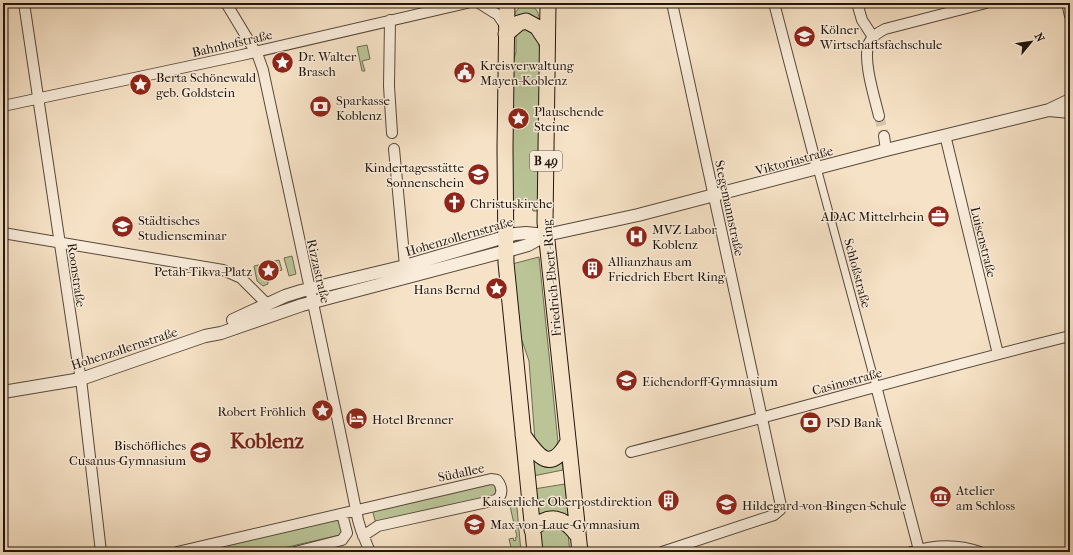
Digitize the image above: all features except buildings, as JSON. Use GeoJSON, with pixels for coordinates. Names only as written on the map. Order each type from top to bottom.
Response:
{"type":"FeatureCollection","features":[{"type":"Feature","properties":{"kind":"main road"},"geometry":{"type":"LineString","coordinates":[[507,3],[505,244],[535,552]]}},
{"type":"Feature","properties":{"kind":"main road","name":"Friedrich-Ebert-Ring"},"geometry":{"type":"LineString","coordinates":[[548,3],[546,235],[580,552]]}},
{"type":"Feature","properties":{"kind":"main road"},"geometry":{"type":"LineString","coordinates":[[506,31],[519,23],[526,21],[537,27],[548,42]]}},
{"type":"Feature","properties":{"kind":"main road"},"geometry":{"type":"LineString","coordinates":[[523,435],[538,454],[544,458],[550,459],[560,455],[568,442]]}},
{"type":"Feature","properties":{"kind":"main road"},"geometry":{"type":"LineString","coordinates":[[532,530],[544,521],[556,519],[568,524],[578,536]]}},
{"type":"Feature","properties":{"kind":"street","name":"Roonstraße"},"geometry":{"type":"LineString","coordinates":[[24,3],[59,243],[81,379],[101,552]]}},
{"type":"Feature","properties":{"kind":"street","name":"Rizzastraße"},"geometry":{"type":"LineString","coordinates":[[226,3],[255,52],[263,70],[356,509],[363,536],[370,552]]}},
{"type":"Feature","properties":{"kind":"street","name":"Bahnhofstraße"},"geometry":{"type":"LineString","coordinates":[[3,106],[255,52],[467,3]]}},
{"type":"Feature","properties":{"kind":"street"},"geometry":{"type":"LineString","coordinates":[[479,3],[498,15],[506,31]]}},
{"type":"Feature","properties":{"kind":"street","name":"Stegemannstraße"},"geometry":{"type":"LineString","coordinates":[[662,552],[774,515],[780,510],[781,506],[672,3]]}},
{"type":"Feature","properties":{"kind":"street","name":"Schloßstraße"},"geometry":{"type":"LineString","coordinates":[[774,3],[876,386],[915,551]]}},
{"type":"Feature","properties":{"kind":"street"},"geometry":{"type":"LineString","coordinates":[[857,3],[862,20],[873,37]]}},
{"type":"Feature","properties":{"kind":"street"},"geometry":{"type":"LineString","coordinates":[[879,116],[871,86],[867,56],[868,46],[873,37],[885,29],[986,3]]}},
{"type":"Feature","properties":{"kind":"street"},"geometry":{"type":"LineString","coordinates":[[1067,3],[1070,16]]}},
{"type":"Feature","properties":{"kind":"street"},"geometry":{"type":"LineString","coordinates":[[390,20],[389,86],[392,133]]}},
{"type":"Feature","properties":{"kind":"street"},"geometry":{"type":"LineString","coordinates":[[1049,110],[1070,100]]}},
{"type":"Feature","properties":{"kind":"street"},"geometry":{"type":"LineString","coordinates":[[1049,110],[1070,112]]}},
{"type":"Feature","properties":{"kind":"street","name":"Viktoriastraße"},"geometry":{"type":"LineString","coordinates":[[546,235],[638,215],[886,150],[1049,110]]}},
{"type":"Feature","properties":{"kind":"street"},"geometry":{"type":"LineString","coordinates":[[884,136],[886,150]]}},
{"type":"Feature","properties":{"kind":"street","name":"Luisenstraße"},"geometry":{"type":"LineString","coordinates":[[945,136],[998,354]]}},
{"type":"Feature","properties":{"kind":"street"},"geometry":{"type":"LineString","coordinates":[[394,149],[405,266]]}},
{"type":"Feature","properties":{"kind":"street","name":"Hohenzollernstraße"},"geometry":{"type":"LineString","coordinates":[[3,392],[81,379],[206,336],[221,333],[261,318],[505,244],[526,232],[546,235]]}},
{"type":"Feature","properties":{"kind":"street"},"geometry":{"type":"LineString","coordinates":[[3,234],[223,270],[241,278],[268,305]]}},
{"type":"Feature","properties":{"kind":"street","name":"Hohenzollernstraße"},"geometry":{"type":"LineString","coordinates":[[206,336],[218,327],[291,294],[405,266],[505,244]]}},
{"type":"Feature","properties":{"kind":"street","name":"Casinostraße"},"geometry":{"type":"LineString","coordinates":[[631,452],[762,418],[876,386],[1070,336]]}},
{"type":"Feature","properties":{"kind":"street","name":"Südallee"},"geometry":{"type":"LineString","coordinates":[[176,552],[342,514],[356,509],[491,479],[497,480],[500,484],[501,494],[496,500],[378,526],[363,536]]}},
{"type":"Feature","properties":{"kind":"street"},"geometry":{"type":"LineString","coordinates":[[295,552],[342,540],[347,533],[342,514]]}},
{"type":"Feature","properties":{"kind":"street"},"geometry":{"type":"LineString","coordinates":[[915,551],[945,546],[966,548],[980,552]]}},
{"type":"Feature","properties":{"kind":"green space"},"geometry":{"type":"Polygon","coordinates":[[[530,5],[538,12],[539,22],[513,19],[512,16],[520,7],[530,5]]]}},
{"type":"Feature","properties":{"kind":"green space"},"geometry":{"type":"Polygon","coordinates":[[[528,27],[538,41],[540,50],[538,211],[533,211],[532,208],[528,208],[527,205],[520,204],[518,208],[514,209],[514,211],[510,211],[512,65],[516,52],[516,34],[518,30],[528,27]]]}},
{"type":"Feature","properties":{"kind":"green space"},"geometry":{"type":"Polygon","coordinates":[[[367,45],[370,59],[362,61],[365,71],[362,71],[357,47],[367,45]]]}},
{"type":"Feature","properties":{"kind":"green space"},"geometry":{"type":"Polygon","coordinates":[[[292,256],[296,274],[289,276],[284,258],[292,256]]]}},
{"type":"Feature","properties":{"kind":"green space"},"geometry":{"type":"Polygon","coordinates":[[[539,257],[558,442],[554,451],[545,453],[535,441],[529,361],[518,329],[512,264],[539,257]]]}},
{"type":"Feature","properties":{"kind":"green space"},"geometry":{"type":"Polygon","coordinates":[[[279,260],[282,270],[272,273],[273,276],[268,279],[268,284],[263,286],[257,281],[254,266],[279,260]]]}},
{"type":"Feature","properties":{"kind":"green space"},"geometry":{"type":"Polygon","coordinates":[[[533,452],[562,462],[563,470],[533,476],[533,452]]]}},
{"type":"Feature","properties":{"kind":"green space"},"geometry":{"type":"Polygon","coordinates":[[[489,481],[495,484],[496,496],[376,524],[372,509],[489,481]]]}},
{"type":"Feature","properties":{"kind":"green space"},"geometry":{"type":"Polygon","coordinates":[[[565,484],[569,520],[539,519],[534,489],[565,484]]]}},
{"type":"Feature","properties":{"kind":"green space"},"geometry":{"type":"Polygon","coordinates":[[[514,505],[517,508],[521,552],[512,552],[509,539],[513,538],[514,541],[517,537],[510,506],[514,505]]]}},
{"type":"Feature","properties":{"kind":"green space"},"geometry":{"type":"Polygon","coordinates":[[[341,518],[344,534],[266,552],[191,552],[341,518]]]}},
{"type":"Feature","properties":{"kind":"green space"},"geometry":{"type":"Polygon","coordinates":[[[555,524],[568,534],[570,552],[540,552],[540,534],[542,530],[555,524]]]}},
{"type":"Feature","properties":{"kind":"tunnel"},"geometry":{"type":"LineString","coordinates":[[879,116],[884,136]]}},
{"type":"Feature","properties":{"kind":"place","name":"Kölner Wirtschaftsfachschule"},"geometry":{"type":"Point","coordinates":[804,36]}},
{"type":"Feature","properties":{"kind":"place","name":"Dr. Walter Brasch"},"geometry":{"type":"Point","coordinates":[282,63]}},
{"type":"Feature","properties":{"kind":"place","name":"Kreisverwaltung Mayen-Koblenz"},"geometry":{"type":"Point","coordinates":[464,72]}},
{"type":"Feature","properties":{"kind":"place","name":"Berta Schönewald geb. Goldstein"},"geometry":{"type":"Point","coordinates":[141,84]}},
{"type":"Feature","properties":{"kind":"place","name":"Sparkasse Koblenz"},"geometry":{"type":"Point","coordinates":[321,107]}},
{"type":"Feature","properties":{"kind":"place","name":"Plauschende Steine"},"geometry":{"type":"Point","coordinates":[518,118]}},
{"type":"Feature","properties":{"kind":"place","name":"Kindertagesstätte Sonnenschein"},"geometry":{"type":"Point","coordinates":[479,174]}},
{"type":"Feature","properties":{"kind":"place","name":"Christuskirche"},"geometry":{"type":"Point","coordinates":[454,203]}},
{"type":"Feature","properties":{"kind":"place","name":"ADAC Mittelrhein"},"geometry":{"type":"Point","coordinates":[939,216]}},
{"type":"Feature","properties":{"kind":"place","name":"Städtisches Studienseminar"},"geometry":{"type":"Point","coordinates":[122,227]}},
{"type":"Feature","properties":{"kind":"place","name":"MVZ Labor Koblenz"},"geometry":{"type":"Point","coordinates":[637,236]}},
{"type":"Feature","properties":{"kind":"place","name":"Allianzhaus am Friedrich Ebert Ring"},"geometry":{"type":"Point","coordinates":[593,268]}},
{"type":"Feature","properties":{"kind":"place","name":"Petah-Tikva-Platz"},"geometry":{"type":"Point","coordinates":[268,271]}},
{"type":"Feature","properties":{"kind":"place","name":"Hans Bernd"},"geometry":{"type":"Point","coordinates":[496,289]}},
{"type":"Feature","properties":{"kind":"place","name":"Eichendorff-Gymnasium"},"geometry":{"type":"Point","coordinates":[626,381]}},
{"type":"Feature","properties":{"kind":"place","name":"Robert Fröhlich"},"geometry":{"type":"Point","coordinates":[322,411]}},
{"type":"Feature","properties":{"kind":"place","name":"Hotel Brenner"},"geometry":{"type":"Point","coordinates":[357,419]}},
{"type":"Feature","properties":{"kind":"place","name":"PSD Bank"},"geometry":{"type":"Point","coordinates":[810,422]}},
{"type":"Feature","properties":{"kind":"place","name":"Bischöfliches Cusanus-Gymnasium"},"geometry":{"type":"Point","coordinates":[201,452]}},
{"type":"Feature","properties":{"kind":"place","name":"Atelier am Schloss"},"geometry":{"type":"Point","coordinates":[940,497]}},
{"type":"Feature","properties":{"kind":"place","name":"Kaiserliche Oberpostdirektion"},"geometry":{"type":"Point","coordinates":[668,501]}},
{"type":"Feature","properties":{"kind":"place","name":"Hildegard-von-Bingen-Schule"},"geometry":{"type":"Point","coordinates":[727,505]}},
{"type":"Feature","properties":{"kind":"place","name":"Max-von-Laue-Gymnasium"},"geometry":{"type":"Point","coordinates":[474,524]}},
{"type":"Feature","properties":{"kind":"district","name":"Koblenz"},"geometry":{"type":"Point","coordinates":[267,441]}}]}
